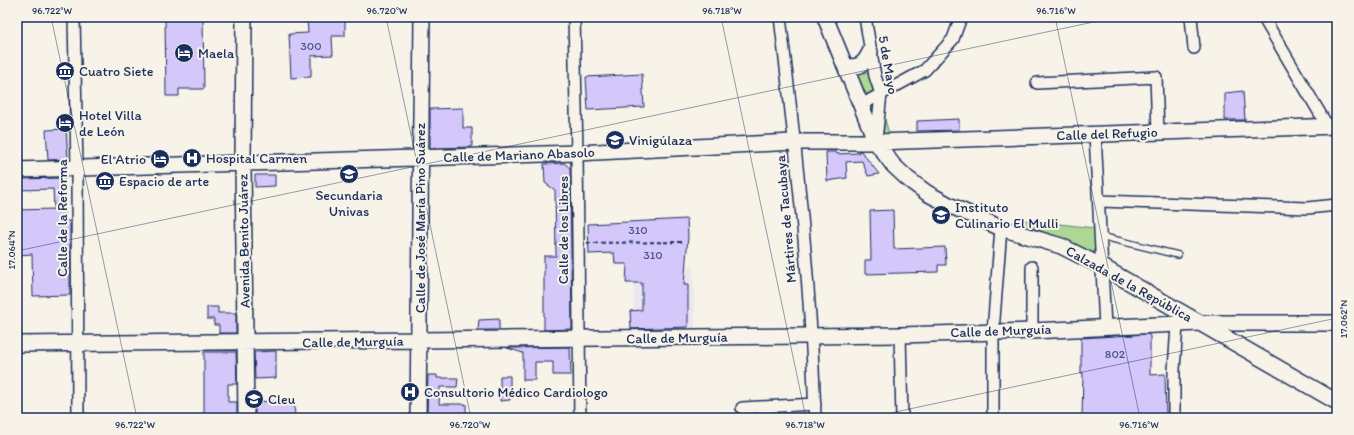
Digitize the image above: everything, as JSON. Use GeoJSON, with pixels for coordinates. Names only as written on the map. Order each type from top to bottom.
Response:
{"type":"FeatureCollection","features":[{"type":"Feature","properties":{"kind":"street","name":"Calle de la Reforma"},"geometry":{"type":"LineString","coordinates":[[74,17],[77,169],[78,418]]}},
{"type":"Feature","properties":{"kind":"street","name":"Avenida Benito Juárez"},"geometry":{"type":"LineString","coordinates":[[244,17],[243,163],[246,418]]}},
{"type":"Feature","properties":{"kind":"street","name":"Calle de José María Pino Suárez"},"geometry":{"type":"LineString","coordinates":[[418,418],[420,341],[422,17]]}},
{"type":"Feature","properties":{"kind":"street","name":"Calle de los Libres"},"geometry":{"type":"LineString","coordinates":[[574,17],[580,418]]}},
{"type":"Feature","properties":{"kind":"street","name":"Mártires de Tacubaya"},"geometry":{"type":"LineString","coordinates":[[780,17],[813,336],[816,418]]}},
{"type":"Feature","properties":{"kind":"street","name":"Calzada de la República"},"geometry":{"type":"LineString","coordinates":[[826,17],[876,142],[892,165],[908,179],[927,193],[949,205],[1001,228],[1061,246],[1102,266],[1337,402]]}},
{"type":"Feature","properties":{"kind":"street","name":"5 de Mayo"},"geometry":{"type":"LineString","coordinates":[[865,17],[870,52],[875,76],[881,94],[876,142]]}},
{"type":"Feature","properties":{"kind":"street"},"geometry":{"type":"LineString","coordinates":[[862,105],[925,70],[953,39],[962,17]]}},
{"type":"Feature","properties":{"kind":"street"},"geometry":{"type":"LineString","coordinates":[[1191,17],[1194,48]]}},
{"type":"Feature","properties":{"kind":"street"},"geometry":{"type":"LineString","coordinates":[[1263,17],[1332,127]]}},
{"type":"Feature","properties":{"kind":"street"},"geometry":{"type":"LineString","coordinates":[[846,66],[854,68],[861,65],[870,52]]}},
{"type":"Feature","properties":{"kind":"street"},"geometry":{"type":"LineString","coordinates":[[1037,84],[1156,77],[1158,132]]}},
{"type":"Feature","properties":{"kind":"street","name":"Calle del Refugio"},"geometry":{"type":"LineString","coordinates":[[876,142],[1332,127]]}},
{"type":"Feature","properties":{"kind":"street"},"geometry":{"type":"LineString","coordinates":[[1095,134],[1105,327]]}},
{"type":"Feature","properties":{"kind":"street","name":"Calle de Mariano Abasolo"},"geometry":{"type":"LineString","coordinates":[[17,170],[577,153],[794,142],[876,142]]}},
{"type":"Feature","properties":{"kind":"street"},"geometry":{"type":"LineString","coordinates":[[1099,201],[1307,208],[1337,205]]}},
{"type":"Feature","properties":{"kind":"street"},"geometry":{"type":"LineString","coordinates":[[993,418],[993,332],[1001,228]]}},
{"type":"Feature","properties":{"kind":"street"},"geometry":{"type":"LineString","coordinates":[[1032,267],[1032,331]]}},
{"type":"Feature","properties":{"kind":"street","name":"Calle de Murguía"},"geometry":{"type":"LineString","coordinates":[[17,344],[579,340],[900,335],[1032,331],[1199,323],[1337,323]]}},
{"type":"Feature","properties":{"kind":"street"},"geometry":{"type":"LineString","coordinates":[[1174,418],[1174,370],[1177,325]]}},
{"type":"Feature","properties":{"kind":"street"},"geometry":{"type":"LineString","coordinates":[[900,335],[902,418]]}},
{"type":"Feature","properties":{"kind":"street"},"geometry":{"type":"LineString","coordinates":[[742,408],[815,404]]}},
{"type":"Feature","properties":{"kind":"lane"},"geometry":{"type":"LineString","coordinates":[[1100,236],[1178,255]]}},
{"type":"Feature","properties":{"kind":"path"},"geometry":{"type":"LineString","coordinates":[[578,244],[684,242]]}},
{"type":"Feature","properties":{"kind":"shaded area"},"geometry":{"type":"Polygon","coordinates":[[[693,266],[695,332],[635,334],[633,268],[693,266]]]}},
{"type":"Feature","properties":{"kind":"green space"},"geometry":{"type":"Polygon","coordinates":[[[857,72],[872,74],[890,137],[876,141],[857,72]]]}},
{"type":"Feature","properties":{"kind":"green space"},"geometry":{"type":"Polygon","coordinates":[[[1015,219],[1095,228],[1097,257],[1015,219]]]}},
{"type":"Feature","properties":{"kind":"building","name":"Maela"},"geometry":{"type":"Polygon","coordinates":[[[165,17],[203,17],[204,89],[179,89],[179,96],[166,96],[165,17]]]}},
{"type":"Feature","properties":{"kind":"building"},"geometry":{"type":"Polygon","coordinates":[[[307,17],[345,17],[345,36],[332,36],[333,55],[311,56],[311,77],[291,78],[289,34],[308,33],[307,17]]]}},
{"type":"Feature","properties":{"kind":"building"},"geometry":{"type":"Polygon","coordinates":[[[642,74],[644,107],[588,110],[586,77],[642,74]]]}},
{"type":"Feature","properties":{"kind":"building"},"geometry":{"type":"Polygon","coordinates":[[[1243,91],[1245,120],[1225,120],[1225,93],[1243,91]]]}},
{"type":"Feature","properties":{"kind":"building"},"geometry":{"type":"Polygon","coordinates":[[[463,108],[463,128],[472,128],[472,147],[430,148],[430,109],[463,108]]]}},
{"type":"Feature","properties":{"kind":"building"},"geometry":{"type":"Polygon","coordinates":[[[959,119],[959,130],[917,131],[917,121],[959,119]]]}},
{"type":"Feature","properties":{"kind":"building"},"geometry":{"type":"Polygon","coordinates":[[[66,129],[68,159],[48,160],[46,130],[66,129]]]}},
{"type":"Feature","properties":{"kind":"building"},"geometry":{"type":"Polygon","coordinates":[[[858,151],[861,151],[879,174],[868,176],[862,161],[846,162],[847,178],[827,181],[826,152],[836,152],[837,154],[859,153],[858,151]]]}},
{"type":"Feature","properties":{"kind":"building"},"geometry":{"type":"Polygon","coordinates":[[[564,163],[570,168],[572,329],[544,330],[544,256],[556,256],[555,190],[545,183],[544,164],[564,163]]]}},
{"type":"Feature","properties":{"kind":"building"},"geometry":{"type":"Polygon","coordinates":[[[255,175],[275,175],[275,186],[255,187],[255,175]]]}},
{"type":"Feature","properties":{"kind":"building"},"geometry":{"type":"Polygon","coordinates":[[[64,178],[65,221],[70,221],[70,295],[33,296],[32,254],[17,255],[17,210],[54,209],[53,189],[17,190],[17,179],[64,178]]]}},
{"type":"Feature","properties":{"kind":"building"},"geometry":{"type":"Polygon","coordinates":[[[893,210],[894,249],[945,247],[946,265],[938,265],[938,272],[865,274],[865,260],[871,260],[870,211],[893,210]]]}},
{"type":"Feature","properties":{"kind":"building"},"geometry":{"type":"Polygon","coordinates":[[[687,219],[688,236],[684,285],[688,285],[688,327],[631,329],[630,311],[642,310],[642,283],[626,283],[627,264],[615,264],[614,253],[589,254],[588,224],[687,219]]]}},
{"type":"Feature","properties":{"kind":"building"},"geometry":{"type":"Polygon","coordinates":[[[207,307],[218,307],[218,313],[236,313],[236,333],[219,333],[219,325],[214,325],[214,319],[207,319],[207,307]]]}},
{"type":"Feature","properties":{"kind":"building"},"geometry":{"type":"Polygon","coordinates":[[[499,319],[499,330],[478,330],[479,320],[499,319]]]}},
{"type":"Feature","properties":{"kind":"building"},"geometry":{"type":"Polygon","coordinates":[[[1148,334],[1150,336],[1150,375],[1165,374],[1166,418],[1082,418],[1083,373],[1081,373],[1081,338],[1148,334]]]}},
{"type":"Feature","properties":{"kind":"building"},"geometry":{"type":"Polygon","coordinates":[[[570,347],[571,375],[553,375],[553,362],[535,362],[535,380],[523,380],[523,353],[507,348],[570,347]]]}},
{"type":"Feature","properties":{"kind":"building"},"geometry":{"type":"Polygon","coordinates":[[[276,351],[276,378],[255,379],[254,352],[276,351]]]}},
{"type":"Feature","properties":{"kind":"building"},"geometry":{"type":"Polygon","coordinates":[[[204,352],[236,352],[237,384],[228,384],[228,402],[237,402],[237,418],[204,418],[204,352]]]}},
{"type":"Feature","properties":{"kind":"building"},"geometry":{"type":"Polygon","coordinates":[[[428,375],[437,375],[437,378],[458,378],[457,387],[440,387],[439,404],[466,404],[466,418],[427,418],[428,375]]]}},
{"type":"Feature","properties":{"kind":"building"},"geometry":{"type":"Polygon","coordinates":[[[500,376],[510,376],[510,400],[500,401],[500,376]]]}},
{"type":"Feature","properties":{"kind":"building"},"geometry":{"type":"Polygon","coordinates":[[[294,400],[295,418],[255,418],[255,402],[294,400]]]}},
{"type":"Feature","properties":{"kind":"place","name":"Maela"},"geometry":{"type":"Point","coordinates":[184,53]}},
{"type":"Feature","properties":{"kind":"place","name":"Cuatro Siete"},"geometry":{"type":"Point","coordinates":[65,71]}},
{"type":"Feature","properties":{"kind":"place","name":"Hotel Villa de León"},"geometry":{"type":"Point","coordinates":[65,123]}},
{"type":"Feature","properties":{"kind":"place","name":"Vinigúlaza"},"geometry":{"type":"Point","coordinates":[615,140]}},
{"type":"Feature","properties":{"kind":"place","name":"Hospital Carmen"},"geometry":{"type":"Point","coordinates":[192,158]}},
{"type":"Feature","properties":{"kind":"place","name":"El Atrio"},"geometry":{"type":"Point","coordinates":[160,159]}},
{"type":"Feature","properties":{"kind":"place","name":"Secundaria Univas"},"geometry":{"type":"Point","coordinates":[349,174]}},
{"type":"Feature","properties":{"kind":"place","name":"Espacio de arte"},"geometry":{"type":"Point","coordinates":[105,181]}},
{"type":"Feature","properties":{"kind":"place","name":"Instituto Culinario El Mulli"},"geometry":{"type":"Point","coordinates":[941,215]}},
{"type":"Feature","properties":{"kind":"place","name":"Consultorio Médico Cardiologo"},"geometry":{"type":"Point","coordinates":[410,392]}},
{"type":"Feature","properties":{"kind":"place","name":"Cleu"},"geometry":{"type":"Point","coordinates":[254,399]}}]}
